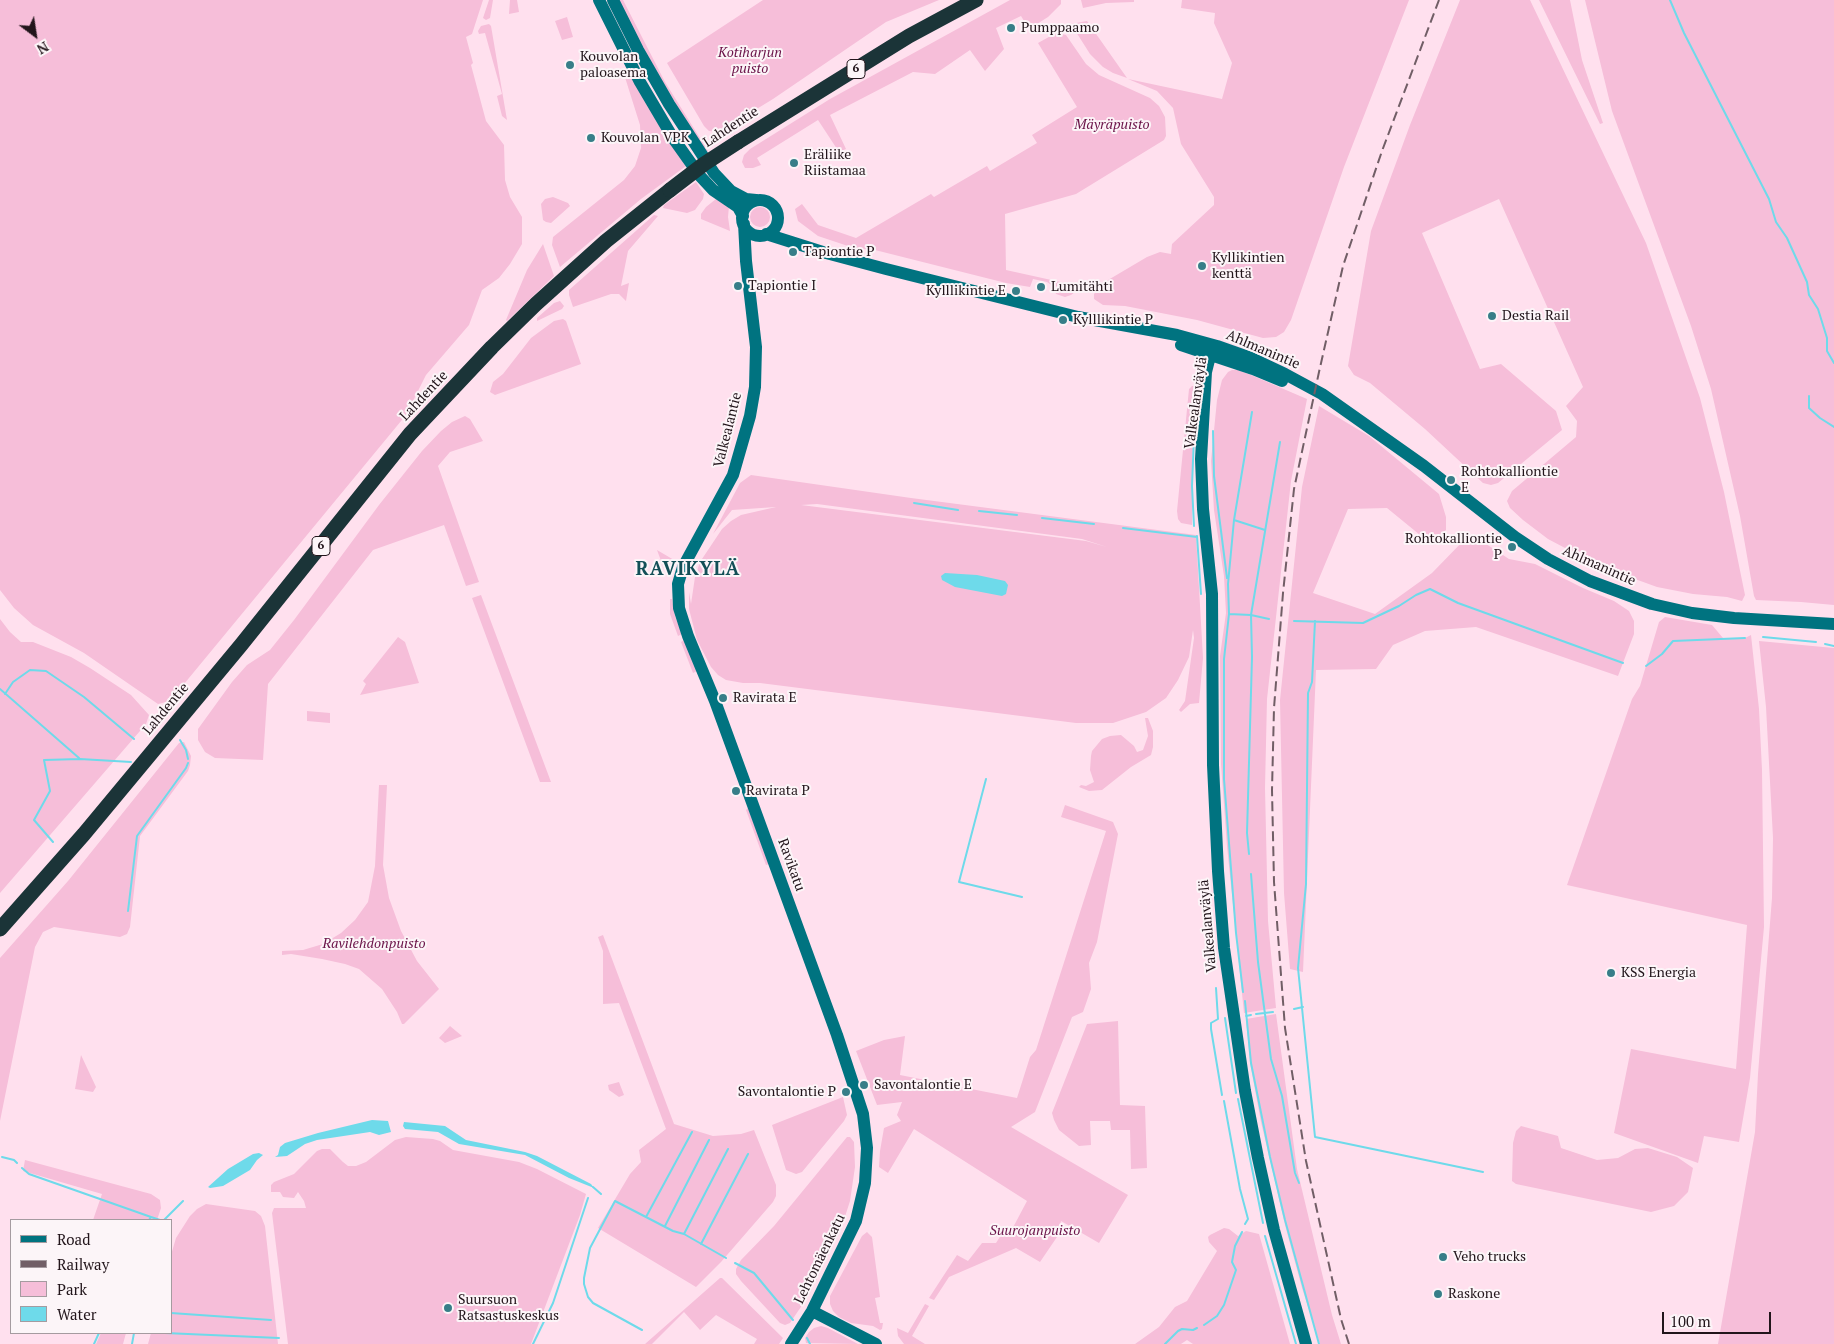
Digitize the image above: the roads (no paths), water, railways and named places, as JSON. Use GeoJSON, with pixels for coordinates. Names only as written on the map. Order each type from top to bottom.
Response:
{"type":"FeatureCollection","features":[{"type":"Feature","properties":{"kind":"highway","name":"Lahdentie"},"geometry":{"type":"LineString","coordinates":[[0,929],[84,834],[241,645],[410,434],[492,347],[536,304],[606,241],[704,164],[909,36],[976,0]]}},
{"type":"Feature","properties":{"kind":"main road"},"geometry":{"type":"LineString","coordinates":[[599,0],[626,56],[674,138],[700,176],[713,190],[738,207],[750,232],[764,234],[775,226],[778,220],[773,205],[768,202],[746,199],[735,194],[714,173],[669,104],[613,0]]}},
{"type":"Feature","properties":{"kind":"main road"},"geometry":{"type":"LineString","coordinates":[[743,220],[747,206],[756,200]]}},
{"type":"Feature","properties":{"kind":"main road","name":"Valkealantie"},"geometry":{"type":"LineString","coordinates":[[686,561],[733,475],[750,416],[755,387],[756,348],[746,266],[743,220]]}},
{"type":"Feature","properties":{"kind":"main road","name":"Ahlmanintie"},"geometry":{"type":"LineString","coordinates":[[778,220],[781,227],[790,235],[838,256]]}},
{"type":"Feature","properties":{"kind":"main road","name":"Valkealantie"},"geometry":{"type":"LineString","coordinates":[[746,266],[749,248],[755,239],[764,234]]}},
{"type":"Feature","properties":{"kind":"main road","name":"Ahlmanintie"},"geometry":{"type":"LineString","coordinates":[[764,234],[838,256],[953,286],[1109,324],[1177,335],[1294,387],[1335,408],[1389,441],[1515,537],[1548,559],[1590,581],[1652,604],[1700,614],[1834,624]]}},
{"type":"Feature","properties":{"kind":"main road","name":"Valkealanväylä"},"geometry":{"type":"LineString","coordinates":[[1215,352],[1205,446],[1202,497],[1212,586],[1213,765],[1224,948],[1242,1073],[1258,1158],[1274,1230],[1306,1344]]}},
{"type":"Feature","properties":{"kind":"main road","name":"Ravikatu"},"geometry":{"type":"LineString","coordinates":[[686,561],[678,584],[681,616],[715,701],[833,1022],[862,1114],[866,1135],[865,1183]]}},
{"type":"Feature","properties":{"kind":"main road","name":"Lehtomäenkatu"},"geometry":{"type":"LineString","coordinates":[[791,1344],[812,1311],[853,1227],[860,1210],[865,1183]]}},
{"type":"Feature","properties":{"kind":"main road"},"geometry":{"type":"LineString","coordinates":[[812,1311],[876,1344]]}},
{"type":"Feature","properties":{"kind":"water"},"geometry":{"type":"Polygon","coordinates":[[[945,573],[977,575],[1005,581],[1008,585],[1006,594],[1002,596],[955,587],[942,580],[941,576],[945,573]]]}},
{"type":"Feature","properties":{"kind":"water"},"geometry":{"type":"Polygon","coordinates":[[[372,1120],[388,1121],[391,1132],[379,1135],[370,1132],[317,1140],[305,1144],[287,1156],[275,1157],[278,1155],[280,1147],[285,1143],[372,1120]]]}},
{"type":"Feature","properties":{"kind":"water"},"geometry":{"type":"Polygon","coordinates":[[[404,1122],[445,1126],[466,1140],[537,1156],[591,1184],[594,1188],[569,1178],[525,1155],[459,1144],[438,1132],[405,1129],[403,1126],[404,1122]]]}},
{"type":"Feature","properties":{"kind":"water"},"geometry":{"type":"Polygon","coordinates":[[[259,1153],[263,1155],[250,1170],[223,1186],[208,1187],[228,1169],[253,1154],[259,1153]]]}},
{"type":"Feature","properties":{"kind":"waterway"},"geometry":{"type":"LineString","coordinates":[[1670,0],[1684,33],[1769,199],[1776,222],[1787,238],[1807,282],[1809,295],[1818,309],[1827,338],[1827,351],[1834,363]]}},
{"type":"Feature","properties":{"kind":"waterway"},"geometry":{"type":"LineString","coordinates":[[1809,396],[1809,408],[1834,427]]}},
{"type":"Feature","properties":{"kind":"waterway"},"geometry":{"type":"LineString","coordinates":[[1194,526],[1192,486],[1197,408]]}},
{"type":"Feature","properties":{"kind":"waterway"},"geometry":{"type":"LineString","coordinates":[[1243,992],[1236,933],[1224,779],[1224,659],[1229,614],[1228,584],[1234,520],[1252,412]]}},
{"type":"Feature","properties":{"kind":"waterway"},"geometry":{"type":"LineString","coordinates":[[1213,431],[1214,476],[1227,578]]}},
{"type":"Feature","properties":{"kind":"waterway"},"geometry":{"type":"LineString","coordinates":[[1249,854],[1247,833],[1252,657],[1251,615],[1280,442]]}},
{"type":"Feature","properties":{"kind":"waterway"},"geometry":{"type":"LineString","coordinates":[[914,503],[958,510]]}},
{"type":"Feature","properties":{"kind":"waterway"},"geometry":{"type":"LineString","coordinates":[[979,511],[1017,515]]}},
{"type":"Feature","properties":{"kind":"waterway"},"geometry":{"type":"LineString","coordinates":[[1042,518],[1094,524]]}},
{"type":"Feature","properties":{"kind":"waterway"},"geometry":{"type":"LineString","coordinates":[[1234,520],[1265,530]]}},
{"type":"Feature","properties":{"kind":"waterway"},"geometry":{"type":"LineString","coordinates":[[1123,528],[1197,537]]}},
{"type":"Feature","properties":{"kind":"waterway"},"geometry":{"type":"LineString","coordinates":[[1197,536],[1201,594]]}},
{"type":"Feature","properties":{"kind":"waterway"},"geometry":{"type":"LineString","coordinates":[[1294,621],[1363,623],[1430,589],[1458,603],[1623,663]]}},
{"type":"Feature","properties":{"kind":"waterway"},"geometry":{"type":"LineString","coordinates":[[1229,614],[1251,615],[1269,619]]}},
{"type":"Feature","properties":{"kind":"waterway"},"geometry":{"type":"LineString","coordinates":[[1315,621],[1312,682],[1308,693],[1306,884],[1298,968],[1315,1137],[1483,1172]]}},
{"type":"Feature","properties":{"kind":"waterway"},"geometry":{"type":"LineString","coordinates":[[1763,637],[1816,642]]}},
{"type":"Feature","properties":{"kind":"waterway"},"geometry":{"type":"LineString","coordinates":[[1646,666],[1662,654],[1673,641],[1745,638]]}},
{"type":"Feature","properties":{"kind":"waterway"},"geometry":{"type":"LineString","coordinates":[[1825,644],[1834,646]]}},
{"type":"Feature","properties":{"kind":"waterway"},"geometry":{"type":"LineString","coordinates":[[5,694],[13,682],[30,670],[46,671],[84,697],[134,739]]}},
{"type":"Feature","properties":{"kind":"waterway"},"geometry":{"type":"LineString","coordinates":[[0,689],[79,758]]}},
{"type":"Feature","properties":{"kind":"waterway"},"geometry":{"type":"LineString","coordinates":[[180,740],[186,750],[188,759]]}},
{"type":"Feature","properties":{"kind":"waterway"},"geometry":{"type":"LineString","coordinates":[[53,842],[34,820],[50,791],[44,760],[80,759],[131,762]]}},
{"type":"Feature","properties":{"kind":"waterway"},"geometry":{"type":"LineString","coordinates":[[128,911],[137,836],[188,763]]}},
{"type":"Feature","properties":{"kind":"waterway"},"geometry":{"type":"LineString","coordinates":[[986,779],[959,882],[1022,897]]}},
{"type":"Feature","properties":{"kind":"waterway"},"geometry":{"type":"LineString","coordinates":[[1251,874],[1258,962],[1271,1059],[1282,1096],[1295,1173],[1299,1183]]}},
{"type":"Feature","properties":{"kind":"waterway"},"geometry":{"type":"LineString","coordinates":[[1216,988],[1218,1019],[1211,1023],[1211,1029],[1222,1095]]}},
{"type":"Feature","properties":{"kind":"waterway"},"geometry":{"type":"LineString","coordinates":[[1245,1001],[1251,1063],[1270,1157],[1319,1344]]}},
{"type":"Feature","properties":{"kind":"waterway"},"geometry":{"type":"LineString","coordinates":[[1294,1009],[1303,1007]]}},
{"type":"Feature","properties":{"kind":"waterway"},"geometry":{"type":"LineString","coordinates":[[1256,1014],[1273,1012]]}},
{"type":"Feature","properties":{"kind":"waterway"},"geometry":{"type":"LineString","coordinates":[[1246,1016],[1251,1015]]}},
{"type":"Feature","properties":{"kind":"waterway"},"geometry":{"type":"LineString","coordinates":[[1225,1018],[1236,1093]]}},
{"type":"Feature","properties":{"kind":"waterway"},"geometry":{"type":"LineString","coordinates":[[1238,1099],[1263,1223]]}},
{"type":"Feature","properties":{"kind":"waterway"},"geometry":{"type":"LineString","coordinates":[[1224,1101],[1240,1189],[1248,1219],[1245,1224]]}},
{"type":"Feature","properties":{"kind":"waterway"},"geometry":{"type":"LineString","coordinates":[[646,1217],[692,1132]]}},
{"type":"Feature","properties":{"kind":"waterway"},"geometry":{"type":"LineString","coordinates":[[665,1226],[709,1140]]}},
{"type":"Feature","properties":{"kind":"waterway"},"geometry":{"type":"LineString","coordinates":[[684,1234],[728,1149]]}},
{"type":"Feature","properties":{"kind":"waterway"},"geometry":{"type":"LineString","coordinates":[[701,1244],[748,1154]]}},
{"type":"Feature","properties":{"kind":"waterway"},"geometry":{"type":"LineString","coordinates":[[2,1157],[14,1160],[17,1163]]}},
{"type":"Feature","properties":{"kind":"waterway"},"geometry":{"type":"LineString","coordinates":[[22,1168],[29,1174],[151,1217]]}},
{"type":"Feature","properties":{"kind":"waterway"},"geometry":{"type":"LineString","coordinates":[[593,1187],[601,1194]]}},
{"type":"Feature","properties":{"kind":"waterway"},"geometry":{"type":"LineString","coordinates":[[533,1344],[553,1303],[588,1198]]}},
{"type":"Feature","properties":{"kind":"waterway"},"geometry":{"type":"LineString","coordinates":[[165,1219],[183,1201]]}},
{"type":"Feature","properties":{"kind":"waterway"},"geometry":{"type":"LineString","coordinates":[[642,1330],[593,1303],[588,1297],[584,1284],[590,1248],[615,1201],[673,1231],[684,1234],[726,1258]]}},
{"type":"Feature","properties":{"kind":"waterway"},"geometry":{"type":"LineString","coordinates":[[150,1219],[151,1217],[157,1219]]}},
{"type":"Feature","properties":{"kind":"waterway"},"geometry":{"type":"LineString","coordinates":[[1204,1325],[1217,1316],[1224,1305],[1236,1270],[1232,1262],[1235,1246],[1242,1232]]}},
{"type":"Feature","properties":{"kind":"waterway"},"geometry":{"type":"LineString","coordinates":[[1265,1236],[1296,1344]]}},
{"type":"Feature","properties":{"kind":"waterway"},"geometry":{"type":"LineString","coordinates":[[735,1263],[754,1273],[793,1320]]}},
{"type":"Feature","properties":{"kind":"waterway"},"geometry":{"type":"LineString","coordinates":[[172,1313],[271,1320]]}},
{"type":"Feature","properties":{"kind":"waterway"},"geometry":{"type":"LineString","coordinates":[[1165,1344],[1178,1331],[1197,1328]]}},
{"type":"Feature","properties":{"kind":"waterway"},"geometry":{"type":"LineString","coordinates":[[172,1333],[279,1338]]}},
{"type":"Feature","properties":{"kind":"waterway"},"geometry":{"type":"LineString","coordinates":[[94,1344],[99,1334]]}},
{"type":"Feature","properties":{"kind":"waterway"},"geometry":{"type":"LineString","coordinates":[[132,1344],[134,1334]]}},
{"type":"Feature","properties":{"kind":"waterway"},"geometry":{"type":"LineString","coordinates":[[807,1338],[810,1344]]}},
{"type":"Feature","properties":{"kind":"railway"},"geometry":{"type":"LineString","coordinates":[[1349,1344],[1341,1319],[1306,1161],[1285,1028],[1274,882],[1272,790],[1274,708],[1294,489],[1343,266],[1382,151],[1439,0]]}},
{"type":"Feature","properties":{"kind":"place","name":"Pumppaamo"},"geometry":{"type":"Point","coordinates":[1011,28]}},
{"type":"Feature","properties":{"kind":"place","name":"Kouvolan paloasema"},"geometry":{"type":"Point","coordinates":[570,65]}},
{"type":"Feature","properties":{"kind":"place","name":"Kouvolan VPK"},"geometry":{"type":"Point","coordinates":[591,138]}},
{"type":"Feature","properties":{"kind":"place","name":"Eräliike Riistamaa"},"geometry":{"type":"Point","coordinates":[794,163]}},
{"type":"Feature","properties":{"kind":"place","name":"Tapiontie P"},"geometry":{"type":"Point","coordinates":[793,252]}},
{"type":"Feature","properties":{"kind":"place","name":"Kyllikintien kenttä"},"geometry":{"type":"Point","coordinates":[1202,266]}},
{"type":"Feature","properties":{"kind":"place","name":"Tapiontie I"},"geometry":{"type":"Point","coordinates":[738,286]}},
{"type":"Feature","properties":{"kind":"place","name":"Lumitähti"},"geometry":{"type":"Point","coordinates":[1041,287]}},
{"type":"Feature","properties":{"kind":"place","name":"Kylllikintie E"},"geometry":{"type":"Point","coordinates":[1016,291]}},
{"type":"Feature","properties":{"kind":"place","name":"Destia Rail"},"geometry":{"type":"Point","coordinates":[1492,316]}},
{"type":"Feature","properties":{"kind":"place","name":"Kylllikintie P"},"geometry":{"type":"Point","coordinates":[1063,320]}},
{"type":"Feature","properties":{"kind":"place","name":"Rohtokalliontie E"},"geometry":{"type":"Point","coordinates":[1451,480]}},
{"type":"Feature","properties":{"kind":"place","name":"Rohtokalliontie P"},"geometry":{"type":"Point","coordinates":[1512,547]}},
{"type":"Feature","properties":{"kind":"place","name":"Ravirata E"},"geometry":{"type":"Point","coordinates":[723,698]}},
{"type":"Feature","properties":{"kind":"place","name":"Ravirata P"},"geometry":{"type":"Point","coordinates":[736,791]}},
{"type":"Feature","properties":{"kind":"place","name":"KSS Energia"},"geometry":{"type":"Point","coordinates":[1611,973]}},
{"type":"Feature","properties":{"kind":"place","name":"Savontalontie E"},"geometry":{"type":"Point","coordinates":[864,1085]}},
{"type":"Feature","properties":{"kind":"place","name":"Savontalontie P"},"geometry":{"type":"Point","coordinates":[846,1092]}},
{"type":"Feature","properties":{"kind":"place","name":"Veho trucks"},"geometry":{"type":"Point","coordinates":[1443,1257]}},
{"type":"Feature","properties":{"kind":"place","name":"Raskone"},"geometry":{"type":"Point","coordinates":[1438,1294]}},
{"type":"Feature","properties":{"kind":"place","name":"Suursuon Ratsastuskeskus"},"geometry":{"type":"Point","coordinates":[448,1308]}},
{"type":"Feature","properties":{"kind":"district","name":"RAVIKYLÄ"},"geometry":{"type":"Point","coordinates":[688,570]}},
{"type":"Feature","properties":{"kind":"park label","name":"Kotiharjun puisto"},"geometry":{"type":"Point","coordinates":[750,62]}},
{"type":"Feature","properties":{"kind":"park label","name":"Mäyräpuisto"},"geometry":{"type":"Point","coordinates":[1112,125]}},
{"type":"Feature","properties":{"kind":"park label","name":"Ravilehdonpuisto"},"geometry":{"type":"Point","coordinates":[374,944]}},
{"type":"Feature","properties":{"kind":"park label","name":"Suurojanpuisto"},"geometry":{"type":"Point","coordinates":[1035,1231]}}]}
